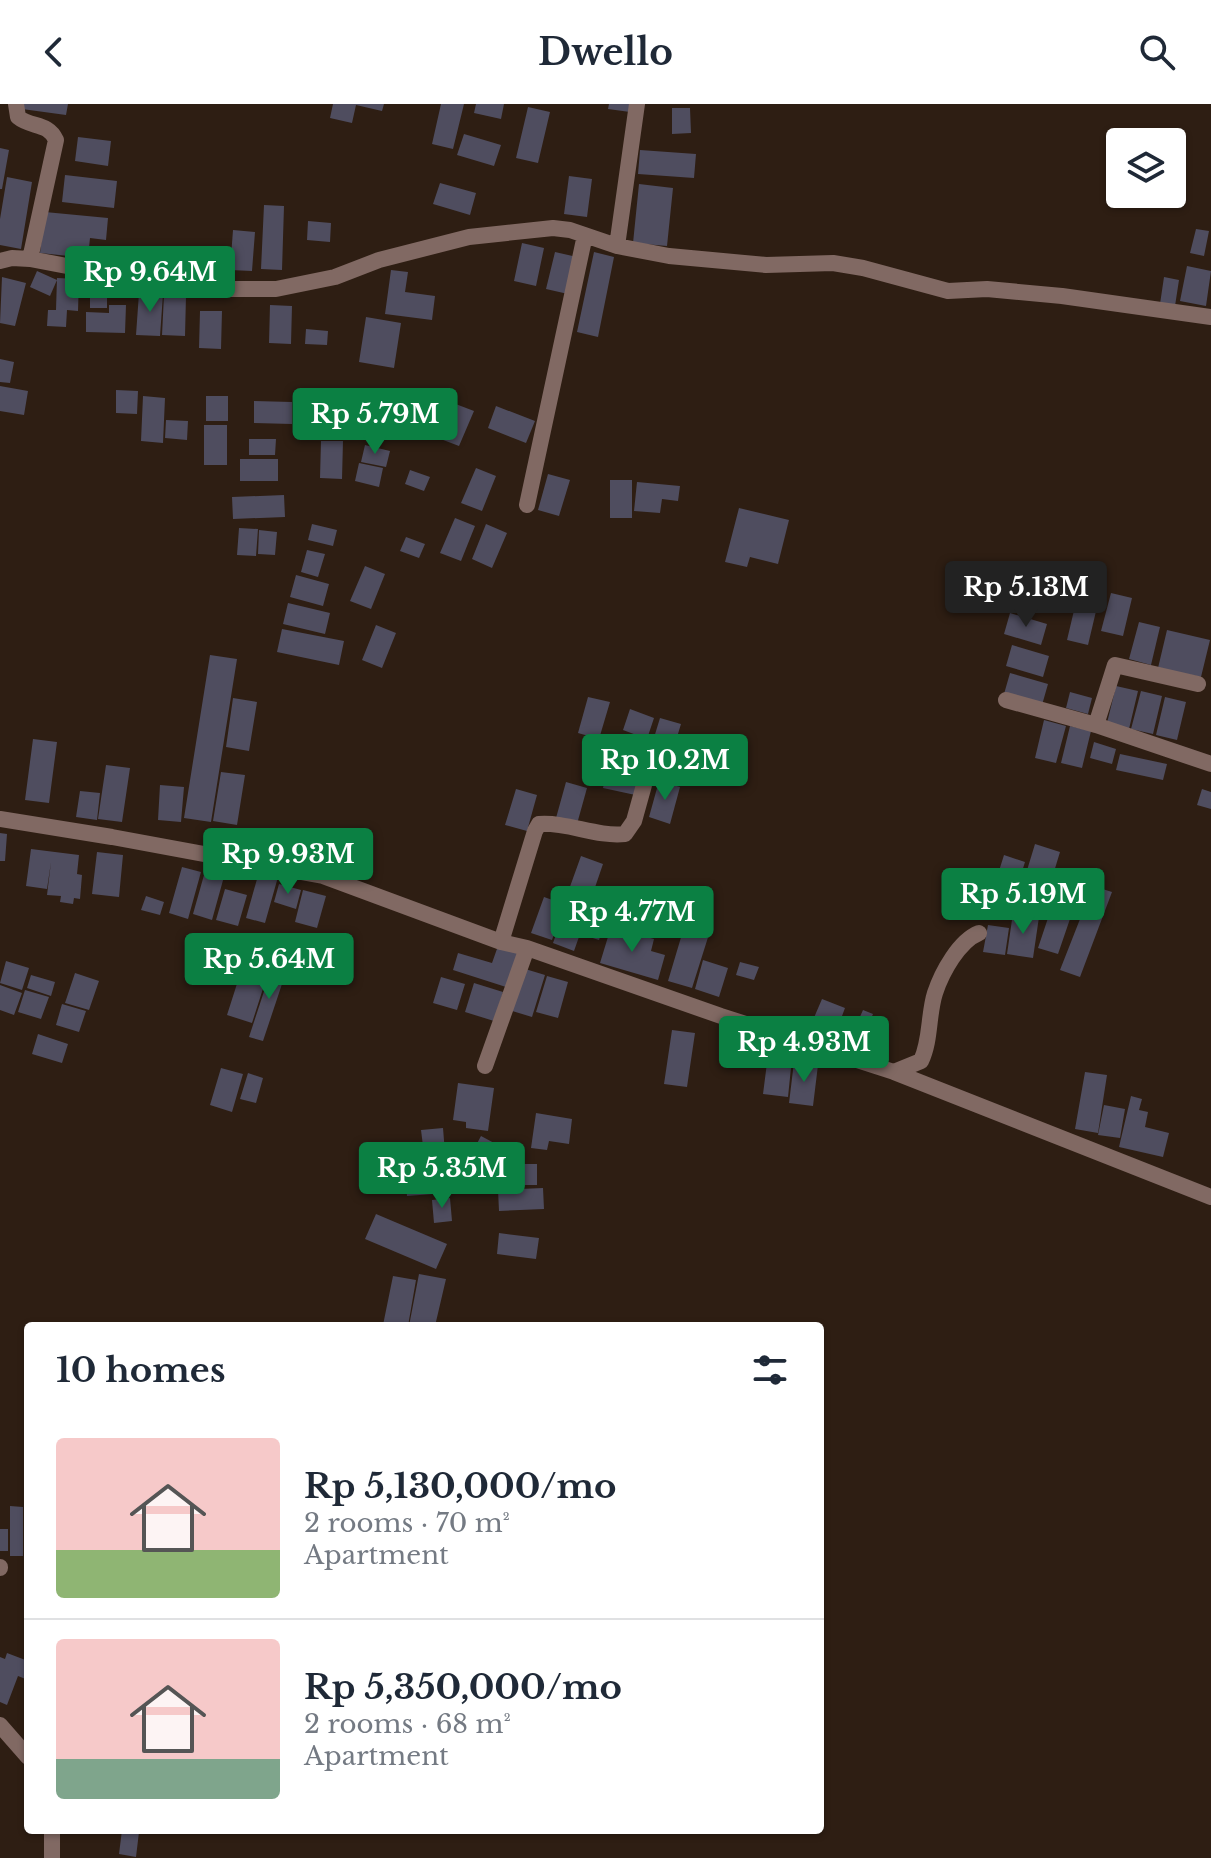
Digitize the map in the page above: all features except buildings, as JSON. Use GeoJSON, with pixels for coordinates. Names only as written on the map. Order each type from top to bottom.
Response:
{"type":"FeatureCollection","features":[{"type":"Feature","properties":{"kind":"street"},"geometry":{"type":"LineString","coordinates":[[16,104],[18,117],[23,122],[43,126],[56,140],[30,259]]}},
{"type":"Feature","properties":{"kind":"street"},"geometry":{"type":"LineString","coordinates":[[617,246],[637,104]]}},
{"type":"Feature","properties":{"kind":"street"},"geometry":{"type":"LineString","coordinates":[[0,261],[30,259],[206,289],[276,289],[335,277],[379,260],[469,237],[553,228],[617,246],[669,256],[797,266],[833,263],[948,291],[987,289],[1062,296],[1210,317],[1211,310]]}},
{"type":"Feature","properties":{"kind":"street"},"geometry":{"type":"LineString","coordinates":[[527,505],[585,235]]}},
{"type":"Feature","properties":{"kind":"street"},"geometry":{"type":"LineString","coordinates":[[1096,725],[1115,665],[1198,684]]}},
{"type":"Feature","properties":{"kind":"street"},"geometry":{"type":"LineString","coordinates":[[1006,700],[1096,725],[1211,764]]}},
{"type":"Feature","properties":{"kind":"street"},"geometry":{"type":"LineString","coordinates":[[501,942],[539,824],[625,834],[634,821],[644,785]]}},
{"type":"Feature","properties":{"kind":"street"},"geometry":{"type":"LineString","coordinates":[[0,819],[323,876],[501,942],[527,948],[894,1072],[1211,1197]]}},
{"type":"Feature","properties":{"kind":"street"},"geometry":{"type":"LineString","coordinates":[[894,1072],[921,1061],[926,1052],[939,984],[963,943],[979,933]]}},
{"type":"Feature","properties":{"kind":"street"},"geometry":{"type":"LineString","coordinates":[[485,1066],[527,948]]}},
{"type":"Feature","properties":{"kind":"street"},"geometry":{"type":"LineString","coordinates":[[0,1725],[24,1752]]}},
{"type":"Feature","properties":{"kind":"street"},"geometry":{"type":"LineString","coordinates":[[52,1834],[52,1858]]}}]}
